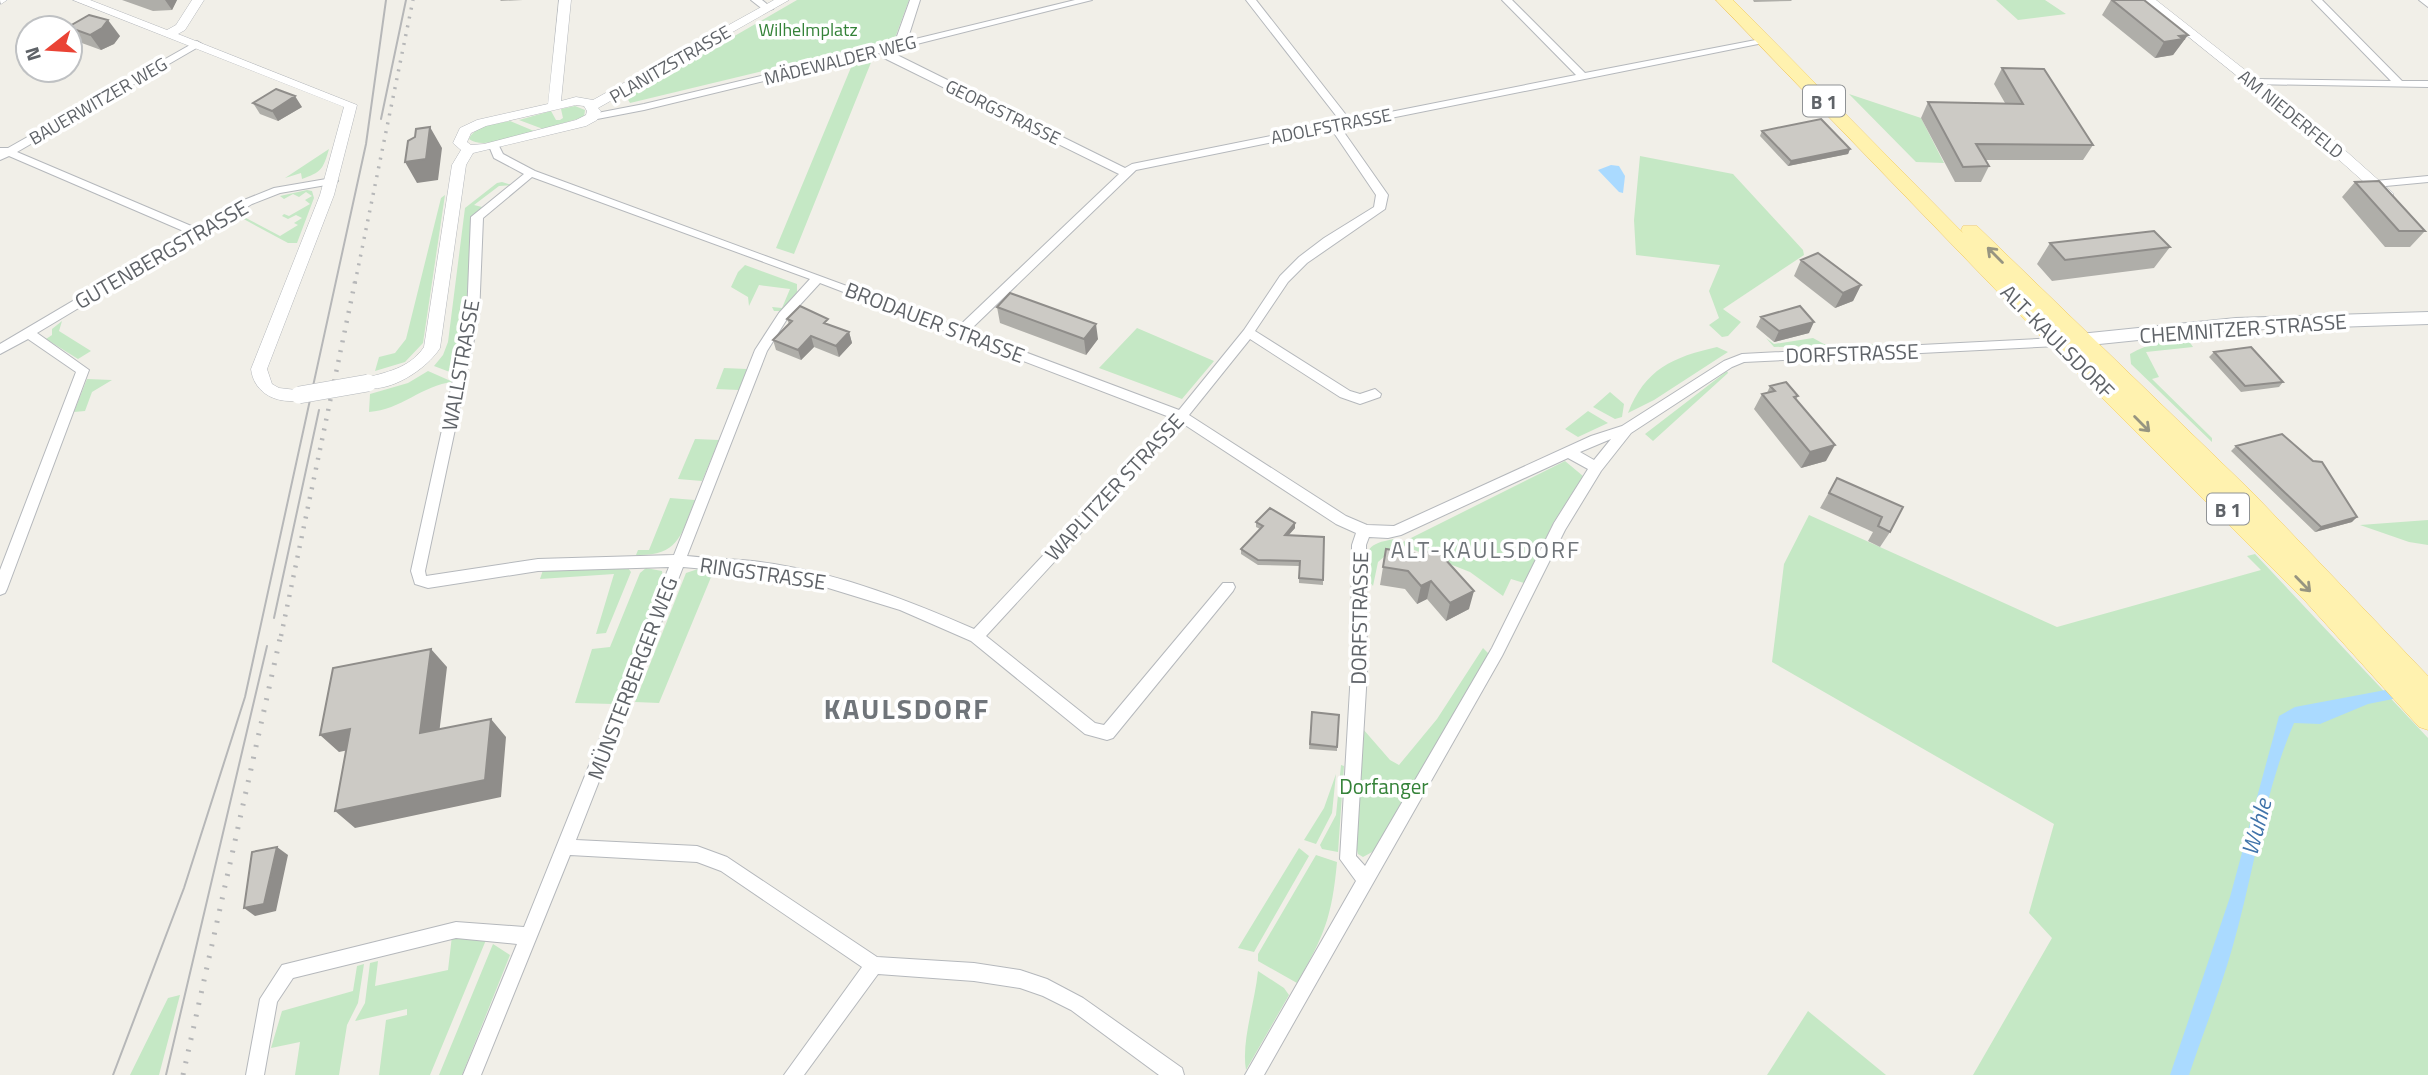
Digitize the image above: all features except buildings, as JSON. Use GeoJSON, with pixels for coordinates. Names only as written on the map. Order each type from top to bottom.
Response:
{"type":"FeatureCollection","features":[{"type":"Feature","properties":{"kind":"main road","name":"ALT-KAULSDORF"},"geometry":{"type":"LineString","coordinates":[[1724,0],[2069,341],[2245,499],[2415,694]]}},
{"type":"Feature","properties":{"kind":"main road","name":"ALT-KAULSDORF"},"geometry":{"type":"LineString","coordinates":[[1741,0],[2069,341]]}},
{"type":"Feature","properties":{"kind":"main road","name":"CHEMNITZER STRASSE"},"geometry":{"type":"LineString","coordinates":[[2069,341],[2235,324],[2428,318]]}},
{"type":"Feature","properties":{"kind":"street"},"geometry":{"type":"LineString","coordinates":[[79,0],[351,105],[332,181],[259,369],[259,380],[267,390],[285,396],[368,383],[404,373],[424,360],[432,348],[459,165],[468,149],[461,145],[460,139],[465,131],[474,126],[576,102],[592,112]]}},
{"type":"Feature","properties":{"kind":"street"},"geometry":{"type":"LineString","coordinates":[[169,34],[181,27],[198,0]]}},
{"type":"Feature","properties":{"kind":"street"},"geometry":{"type":"LineString","coordinates":[[554,106],[565,0]]}},
{"type":"Feature","properties":{"kind":"street"},"geometry":{"type":"LineString","coordinates":[[755,0],[768,9]]}},
{"type":"Feature","properties":{"kind":"street","name":"PLANITZSTRASSE"},"geometry":{"type":"LineString","coordinates":[[468,149],[494,146],[581,124],[592,112],[783,0]]}},
{"type":"Feature","properties":{"kind":"street"},"geometry":{"type":"LineString","coordinates":[[903,44],[901,39],[915,0]]}},
{"type":"Feature","properties":{"kind":"street","name":"MÄDEWALDER WEG"},"geometry":{"type":"LineString","coordinates":[[592,112],[882,50],[1087,0]]}},
{"type":"Feature","properties":{"kind":"street"},"geometry":{"type":"LineString","coordinates":[[1251,0],[1347,123]]}},
{"type":"Feature","properties":{"kind":"street"},"geometry":{"type":"LineString","coordinates":[[1507,0],[1583,76]]}},
{"type":"Feature","properties":{"kind":"street","name":"AM NIEDERFELD"},"geometry":{"type":"LineString","coordinates":[[2149,0],[2252,82],[2399,206]]}},
{"type":"Feature","properties":{"kind":"street"},"geometry":{"type":"LineString","coordinates":[[2317,0],[2399,83]]}},
{"type":"Feature","properties":{"kind":"street"},"geometry":{"type":"LineString","coordinates":[[2424,0],[2428,4]]}},
{"type":"Feature","properties":{"kind":"street","name":"ADOLFSTRASSE"},"geometry":{"type":"LineString","coordinates":[[960,332],[1132,167],[1763,40]]}},
{"type":"Feature","properties":{"kind":"street","name":"BAUERWITZER WEG"},"geometry":{"type":"LineString","coordinates":[[3,152],[197,44]]}},
{"type":"Feature","properties":{"kind":"street","name":"GEORGSTRASSE"},"geometry":{"type":"LineString","coordinates":[[882,50],[888,56],[1126,173]]}},
{"type":"Feature","properties":{"kind":"street"},"geometry":{"type":"LineString","coordinates":[[2252,82],[2428,84]]}},
{"type":"Feature","properties":{"kind":"street","name":"WAPLITZER STRASSE"},"geometry":{"type":"LineString","coordinates":[[976,636],[1181,415],[1248,333],[1268,301],[1303,260],[1333,237],[1373,215],[1381,205],[1382,195],[1335,125]]}},
{"type":"Feature","properties":{"kind":"street","name":"BRODAUER STRASSE"},"geometry":{"type":"LineString","coordinates":[[494,146],[498,156],[531,173],[1181,415],[1332,514],[1364,531]]}},
{"type":"Feature","properties":{"kind":"street"},"geometry":{"type":"LineString","coordinates":[[3,152],[196,232]]}},
{"type":"Feature","properties":{"kind":"street","name":"WALLSTRASSE"},"geometry":{"type":"LineString","coordinates":[[420,580],[418,571],[473,316],[477,217],[531,173]]}},
{"type":"Feature","properties":{"kind":"street"},"geometry":{"type":"LineString","coordinates":[[2375,184],[2428,179]]}},
{"type":"Feature","properties":{"kind":"street","name":"GUTENBERGSTRASSE"},"geometry":{"type":"LineString","coordinates":[[0,350],[196,232],[264,195],[301,184],[332,181]]}},
{"type":"Feature","properties":{"kind":"street","name":"MÜNSTERBERGER WEG"},"geometry":{"type":"LineString","coordinates":[[472,1075],[761,349],[783,316],[818,278]]}},
{"type":"Feature","properties":{"kind":"street"},"geometry":{"type":"LineString","coordinates":[[0,589],[83,370],[28,333]]}},
{"type":"Feature","properties":{"kind":"street"},"geometry":{"type":"LineString","coordinates":[[1248,333],[1345,394],[1360,399],[1375,394]]}},
{"type":"Feature","properties":{"kind":"street","name":"DORFSTRASSE"},"geometry":{"type":"LineString","coordinates":[[1366,879],[1348,859],[1359,672],[1359,545],[1364,531],[1396,531],[1568,452],[1625,430],[1728,363],[1742,358],[2069,341]]}},
{"type":"Feature","properties":{"kind":"street","name":"DORFSTRASSE"},"geometry":{"type":"LineString","coordinates":[[1254,1075],[1497,652],[1559,527],[1596,467],[1625,430]]}},
{"type":"Feature","properties":{"kind":"street"},"geometry":{"type":"LineString","coordinates":[[1568,452],[1596,467]]}},
{"type":"Feature","properties":{"kind":"street","name":"RINGSTRASSE"},"geometry":{"type":"LineString","coordinates":[[420,580],[428,582],[562,563],[677,561],[771,569],[812,577],[904,605],[976,636],[1091,729],[1107,733],[1228,587]]}},
{"type":"Feature","properties":{"kind":"street"},"geometry":{"type":"LineString","coordinates":[[565,847],[697,854],[727,865],[874,965],[974,972],[1020,979],[1047,988],[1077,1004],[1175,1075]]}},
{"type":"Feature","properties":{"kind":"street"},"geometry":{"type":"LineString","coordinates":[[255,1075],[269,999],[288,971],[456,930],[528,936]]}},
{"type":"Feature","properties":{"kind":"street"},"geometry":{"type":"LineString","coordinates":[[793,1075],[874,965]]}},
{"type":"Feature","properties":{"kind":"green space","name":"Wilhelmplatz"},"geometry":{"type":"Polygon","coordinates":[[[797,0],[909,0],[895,38],[891,40],[630,103],[627,98],[797,0]]]}},
{"type":"Feature","properties":{"kind":"green space"},"geometry":{"type":"Polygon","coordinates":[[[1996,0],[2045,0],[2066,14],[2018,20],[1996,0]]]}},
{"type":"Feature","properties":{"kind":"green space"},"geometry":{"type":"Polygon","coordinates":[[[872,60],[794,254],[776,248],[852,65],[872,60]]]}},
{"type":"Feature","properties":{"kind":"green space"},"geometry":{"type":"Polygon","coordinates":[[[1849,94],[1921,118],[1944,163],[1916,162],[1849,94]]]}},
{"type":"Feature","properties":{"kind":"green space"},"geometry":{"type":"Polygon","coordinates":[[[575,106],[585,110],[584,117],[543,129],[519,120],[551,111],[556,120],[560,120],[563,118],[561,109],[575,106]]]}},
{"type":"Feature","properties":{"kind":"green space"},"geometry":{"type":"Polygon","coordinates":[[[510,121],[534,131],[483,143],[469,139],[481,128],[510,121]]]}},
{"type":"Feature","properties":{"kind":"green space"},"geometry":{"type":"Polygon","coordinates":[[[329,149],[323,166],[317,172],[302,179],[301,173],[285,178],[329,149]]]}},
{"type":"Feature","properties":{"kind":"green space"},"geometry":{"type":"Polygon","coordinates":[[[1640,156],[1733,174],[1803,250],[1804,255],[1723,309],[1741,322],[1728,336],[1722,337],[1709,325],[1719,318],[1709,291],[1720,265],[1636,255],[1634,220],[1640,156]]]}},
{"type":"Feature","properties":{"kind":"green space"},"geometry":{"type":"Polygon","coordinates":[[[502,182],[512,185],[499,186],[474,205],[482,207],[471,222],[466,320],[455,374],[434,366],[443,355],[448,342],[465,208],[502,182]]]}},
{"type":"Feature","properties":{"kind":"green space"},"geometry":{"type":"Polygon","coordinates":[[[312,191],[314,198],[297,243],[288,243],[238,216],[247,210],[251,212],[244,217],[280,236],[298,225],[294,223],[302,218],[296,215],[288,219],[282,216],[289,216],[310,204],[305,200],[312,196],[306,192],[299,197],[293,194],[284,199],[280,196],[312,191]]]}},
{"type":"Feature","properties":{"kind":"green space"},"geometry":{"type":"Polygon","coordinates":[[[445,195],[423,343],[405,362],[375,371],[379,357],[395,353],[406,339],[441,198],[445,195]]]}},
{"type":"Feature","properties":{"kind":"green space"},"geometry":{"type":"Polygon","coordinates":[[[745,265],[797,284],[797,292],[781,311],[774,311],[772,307],[782,308],[790,289],[759,285],[749,306],[748,297],[731,287],[738,272],[745,265]]]}},
{"type":"Feature","properties":{"kind":"green space"},"geometry":{"type":"Polygon","coordinates":[[[62,321],[59,331],[91,351],[78,359],[46,339],[52,335],[52,329],[62,321]]]}},
{"type":"Feature","properties":{"kind":"green space"},"geometry":{"type":"Polygon","coordinates":[[[1137,328],[1214,361],[1182,399],[1099,368],[1137,328]]]}},
{"type":"Feature","properties":{"kind":"green space"},"geometry":{"type":"Polygon","coordinates":[[[1766,338],[1774,344],[1813,338],[1824,344],[1914,344],[1774,347],[1766,338]]]}},
{"type":"Feature","properties":{"kind":"green space"},"geometry":{"type":"Polygon","coordinates":[[[2187,338],[2193,347],[2146,352],[2159,377],[2152,379],[2212,438],[2212,442],[2131,364],[2130,354],[2137,350],[2187,338]]]}},
{"type":"Feature","properties":{"kind":"green space"},"geometry":{"type":"Polygon","coordinates":[[[1717,347],[1728,352],[1654,400],[1628,413],[1643,386],[1662,367],[1687,355],[1717,347]]]}},
{"type":"Feature","properties":{"kind":"green space"},"geometry":{"type":"Polygon","coordinates":[[[724,368],[747,369],[739,390],[716,389],[724,368]]]}},
{"type":"Feature","properties":{"kind":"green space"},"geometry":{"type":"Polygon","coordinates":[[[428,371],[453,382],[431,388],[391,407],[369,412],[370,394],[408,383],[428,371]]]}},
{"type":"Feature","properties":{"kind":"green space"},"geometry":{"type":"Polygon","coordinates":[[[1727,371],[1728,373],[1653,441],[1645,434],[1727,371]]]}},
{"type":"Feature","properties":{"kind":"green space"},"geometry":{"type":"Polygon","coordinates":[[[87,379],[112,380],[92,392],[85,411],[74,412],[87,379]]]}},
{"type":"Feature","properties":{"kind":"green space"},"geometry":{"type":"Polygon","coordinates":[[[1610,392],[1624,404],[1622,417],[1615,419],[1593,407],[1610,392]]]}},
{"type":"Feature","properties":{"kind":"green space"},"geometry":{"type":"Polygon","coordinates":[[[1588,411],[1608,423],[1578,437],[1565,429],[1588,411]]]}},
{"type":"Feature","properties":{"kind":"green space"},"geometry":{"type":"Polygon","coordinates":[[[695,439],[719,440],[702,481],[678,479],[695,439]]]}},
{"type":"Feature","properties":{"kind":"green space"},"geometry":{"type":"Polygon","coordinates":[[[1565,461],[1583,476],[1553,523],[1524,583],[1511,579],[1503,596],[1470,572],[1399,544],[1565,461]]]}},
{"type":"Feature","properties":{"kind":"green space"},"geometry":{"type":"Polygon","coordinates":[[[670,498],[695,500],[682,533],[677,541],[662,552],[636,555],[638,550],[649,550],[670,498]]]}},
{"type":"Feature","properties":{"kind":"green space"},"geometry":{"type":"Polygon","coordinates":[[[1809,515],[2057,627],[2261,570],[2247,556],[2255,554],[2428,738],[2428,1075],[1973,1075],[2052,938],[2029,913],[2054,824],[1772,662],[1784,564],[1809,515]]]}},
{"type":"Feature","properties":{"kind":"green space"},"geometry":{"type":"Polygon","coordinates":[[[2428,520],[2428,545],[2409,542],[2360,525],[2428,520]]]}},
{"type":"Feature","properties":{"kind":"green space"},"geometry":{"type":"Polygon","coordinates":[[[1394,539],[1399,544],[1378,562],[1373,586],[1365,575],[1367,553],[1378,543],[1394,539]]]}},
{"type":"Feature","properties":{"kind":"green space"},"geometry":{"type":"Polygon","coordinates":[[[628,568],[631,572],[606,633],[596,634],[614,574],[540,579],[543,570],[628,568]]]}},
{"type":"Feature","properties":{"kind":"green space"},"geometry":{"type":"Polygon","coordinates":[[[646,568],[662,571],[663,579],[613,704],[575,703],[592,649],[610,647],[640,573],[646,568]]]}},
{"type":"Feature","properties":{"kind":"green space"},"geometry":{"type":"Polygon","coordinates":[[[698,569],[714,570],[659,703],[635,702],[686,573],[698,569]]]}},
{"type":"Feature","properties":{"kind":"green space","name":"Dorfanger"},"geometry":{"type":"Polygon","coordinates":[[[1483,648],[1489,654],[1374,851],[1363,857],[1358,854],[1356,846],[1363,729],[1390,760],[1399,765],[1437,719],[1483,648]]]}},
{"type":"Feature","properties":{"kind":"green space"},"geometry":{"type":"Polygon","coordinates":[[[1341,765],[1344,766],[1338,852],[1322,849],[1320,845],[1336,815],[1341,765]]]}},
{"type":"Feature","properties":{"kind":"green space"},"geometry":{"type":"Polygon","coordinates":[[[1336,774],[1332,813],[1316,844],[1304,840],[1324,808],[1336,774]]]}},
{"type":"Feature","properties":{"kind":"green space"},"geometry":{"type":"Polygon","coordinates":[[[1299,848],[1309,856],[1254,952],[1238,948],[1299,848]]]}},
{"type":"Feature","properties":{"kind":"green space"},"geometry":{"type":"Polygon","coordinates":[[[1316,855],[1337,862],[1335,881],[1325,925],[1297,983],[1258,961],[1258,954],[1316,855]]]}},
{"type":"Feature","properties":{"kind":"green space"},"geometry":{"type":"Polygon","coordinates":[[[452,936],[486,940],[430,1075],[379,1075],[386,1020],[407,1015],[407,1009],[355,1021],[365,1003],[370,963],[378,961],[375,986],[448,970],[452,936]]]}},
{"type":"Feature","properties":{"kind":"green space"},"geometry":{"type":"Polygon","coordinates":[[[493,944],[510,955],[462,1075],[439,1075],[493,944]]]}},
{"type":"Feature","properties":{"kind":"green space"},"geometry":{"type":"Polygon","coordinates":[[[364,964],[358,1003],[347,1025],[339,1075],[295,1075],[300,1042],[271,1048],[282,1011],[353,991],[357,966],[364,964]]]}},
{"type":"Feature","properties":{"kind":"green space"},"geometry":{"type":"Polygon","coordinates":[[[1258,971],[1284,988],[1289,995],[1246,1070],[1247,1034],[1258,971]]]}},
{"type":"Feature","properties":{"kind":"green space"},"geometry":{"type":"Polygon","coordinates":[[[180,995],[159,1075],[130,1075],[168,998],[180,995]]]}},
{"type":"Feature","properties":{"kind":"green space"},"geometry":{"type":"Polygon","coordinates":[[[1808,1011],[1886,1075],[1767,1075],[1808,1011]]]}},
{"type":"Feature","properties":{"kind":"water"},"geometry":{"type":"Polygon","coordinates":[[[1611,165],[1619,166],[1625,176],[1623,193],[1598,170],[1611,165]]]}},
{"type":"Feature","properties":{"kind":"water","name":"Wuhle"},"geometry":{"type":"Polygon","coordinates":[[[2428,682],[2428,692],[2368,704],[2320,724],[2294,723],[2274,778],[2240,921],[2217,996],[2189,1075],[2170,1075],[2230,897],[2279,716],[2295,707],[2428,682]]]}},
{"type":"Feature","properties":{"kind":"tram line"},"geometry":{"type":"LineString","coordinates":[[113,1075],[184,888],[245,697],[366,144],[386,0]]}},
{"type":"Feature","properties":{"kind":"tram line"},"geometry":{"type":"LineString","coordinates":[[381,119],[406,0]]}},
{"type":"Feature","properties":{"kind":"tram line"},"geometry":{"type":"LineString","coordinates":[[274,618],[319,410]]}},
{"type":"Feature","properties":{"kind":"tram line"},"geometry":{"type":"LineString","coordinates":[[166,1075],[267,646]]}},
{"type":"Feature","properties":{"kind":"railway"},"geometry":{"type":"LineString","coordinates":[[355,283],[413,0]]}},
{"type":"Feature","properties":{"kind":"railway"},"geometry":{"type":"LineString","coordinates":[[281,636],[355,282]]}},
{"type":"Feature","properties":{"kind":"railway"},"geometry":{"type":"LineString","coordinates":[[183,1075],[281,634]]}},
{"type":"Feature","properties":{"kind":"district","name":"ALT-KAULSDORF"},"geometry":{"type":"Point","coordinates":[1486,549]}},
{"type":"Feature","properties":{"kind":"district","name":"KAULSDORF"},"geometry":{"type":"Point","coordinates":[907,708]}}]}
